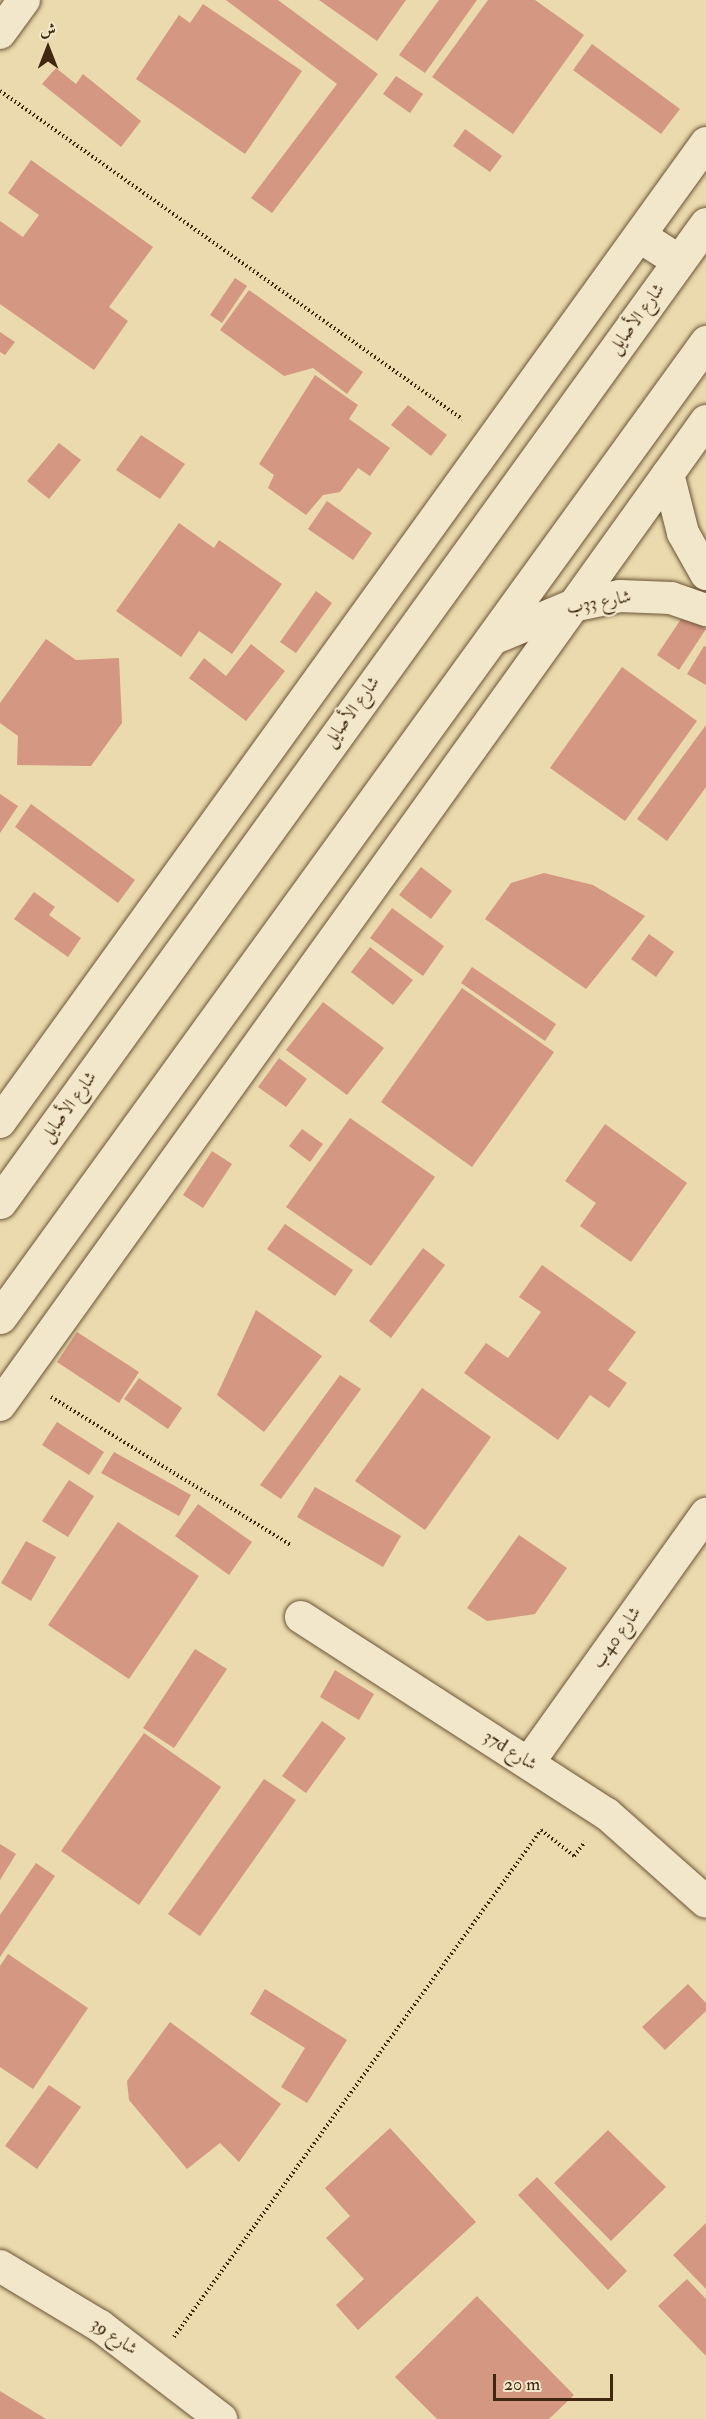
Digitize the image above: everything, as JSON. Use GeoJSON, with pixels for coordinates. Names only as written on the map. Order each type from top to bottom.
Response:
{"type":"FeatureCollection","features":[{"type":"Feature","properties":{"kind":"street"},"geometry":{"type":"LineString","coordinates":[[0,33],[24,0]]}},
{"type":"Feature","properties":{"kind":"street"},"geometry":{"type":"LineString","coordinates":[[0,1122],[706,143]]}},
{"type":"Feature","properties":{"kind":"street","name":"شارع الأصايل"},"geometry":{"type":"LineString","coordinates":[[0,1203],[706,224]]}},
{"type":"Feature","properties":{"kind":"street"},"geometry":{"type":"LineString","coordinates":[[640,236],[679,261]]}},
{"type":"Feature","properties":{"kind":"street"},"geometry":{"type":"LineString","coordinates":[[0,1317],[495,638],[706,342]]}},
{"type":"Feature","properties":{"kind":"street"},"geometry":{"type":"LineString","coordinates":[[0,1405],[706,421]]}},
{"type":"Feature","properties":{"kind":"street"},"geometry":{"type":"LineString","coordinates":[[668,474],[683,532],[706,574]]}},
{"type":"Feature","properties":{"kind":"street","name":"شارع 33ب"},"geometry":{"type":"LineString","coordinates":[[495,638],[572,606],[646,595],[671,598],[706,610]]}},
{"type":"Feature","properties":{"kind":"street","name":"شارع 40ب"},"geometry":{"type":"LineString","coordinates":[[529,1762],[706,1514]]}},
{"type":"Feature","properties":{"kind":"street","name":"37d شارع"},"geometry":{"type":"LineString","coordinates":[[301,1617],[607,1814],[706,1902]]}},
{"type":"Feature","properties":{"kind":"street","name":"شارع 39"},"geometry":{"type":"LineString","coordinates":[[0,2266],[100,2326],[154,2364],[221,2419]]}},
{"type":"Feature","properties":{"kind":"path"},"geometry":{"type":"LineString","coordinates":[[0,91],[491,439]]}},
{"type":"Feature","properties":{"kind":"path"},"geometry":{"type":"LineString","coordinates":[[19,1377],[292,1546]]}},
{"type":"Feature","properties":{"kind":"path"},"geometry":{"type":"LineString","coordinates":[[154,2364],[541,1830],[574,1856],[607,1814]]}},
{"type":"Feature","properties":{"kind":"building"},"geometry":{"type":"Polygon","coordinates":[[[226,0],[278,0],[378,74],[272,213],[251,198],[337,84],[226,0]]]}},
{"type":"Feature","properties":{"kind":"building"},"geometry":{"type":"Polygon","coordinates":[[[319,0],[406,0],[377,41],[319,0]]]}},
{"type":"Feature","properties":{"kind":"building"},"geometry":{"type":"Polygon","coordinates":[[[439,0],[477,0],[425,73],[399,55],[439,0]]]}},
{"type":"Feature","properties":{"kind":"building"},"geometry":{"type":"Polygon","coordinates":[[[488,0],[535,0],[584,35],[513,134],[432,77],[488,0]]]}},
{"type":"Feature","properties":{"kind":"building"},"geometry":{"type":"Polygon","coordinates":[[[203,4],[302,71],[245,154],[136,79],[179,15],[190,23],[203,4]]]}},
{"type":"Feature","properties":{"kind":"building"},"geometry":{"type":"Polygon","coordinates":[[[592,44],[680,109],[661,134],[573,70],[592,44]]]}},
{"type":"Feature","properties":{"kind":"building"},"geometry":{"type":"Polygon","coordinates":[[[56,68],[76,84],[83,74],[141,121],[121,147],[42,84],[56,68]]]}},
{"type":"Feature","properties":{"kind":"building"},"geometry":{"type":"Polygon","coordinates":[[[396,76],[423,94],[410,113],[383,94],[396,76]]]}},
{"type":"Feature","properties":{"kind":"building"},"geometry":{"type":"Polygon","coordinates":[[[465,129],[502,156],[490,172],[453,146],[465,129]]]}},
{"type":"Feature","properties":{"kind":"building"},"geometry":{"type":"Polygon","coordinates":[[[31,160],[153,247],[109,307],[128,321],[94,370],[0,304],[0,221],[23,237],[39,215],[8,193],[31,160]]]}},
{"type":"Feature","properties":{"kind":"building"},"geometry":{"type":"Polygon","coordinates":[[[235,278],[247,286],[222,323],[210,315],[235,278]]]}},
{"type":"Feature","properties":{"kind":"building"},"geometry":{"type":"Polygon","coordinates":[[[249,290],[363,372],[347,394],[313,368],[284,376],[220,330],[249,290]]]}},
{"type":"Feature","properties":{"kind":"building"},"geometry":{"type":"Polygon","coordinates":[[[0,332],[15,342],[5,355],[0,352],[0,332]]]}},
{"type":"Feature","properties":{"kind":"building"},"geometry":{"type":"Polygon","coordinates":[[[315,375],[358,405],[349,419],[390,448],[370,476],[358,468],[340,492],[323,495],[306,515],[268,488],[274,475],[259,464],[315,375]]]}},
{"type":"Feature","properties":{"kind":"building"},"geometry":{"type":"Polygon","coordinates":[[[408,405],[447,435],[431,456],[391,425],[408,405]]]}},
{"type":"Feature","properties":{"kind":"building"},"geometry":{"type":"Polygon","coordinates":[[[141,435],[185,464],[160,499],[116,470],[141,435]]]}},
{"type":"Feature","properties":{"kind":"building"},"geometry":{"type":"Polygon","coordinates":[[[59,443],[81,460],[49,499],[27,481],[59,443]]]}},
{"type":"Feature","properties":{"kind":"building"},"geometry":{"type":"Polygon","coordinates":[[[327,501],[372,533],[353,560],[308,529],[327,501]]]}},
{"type":"Feature","properties":{"kind":"building"},"geometry":{"type":"Polygon","coordinates":[[[179,523],[214,548],[219,540],[282,584],[232,654],[199,631],[181,657],[116,611],[179,523]]]}},
{"type":"Feature","properties":{"kind":"building"},"geometry":{"type":"Polygon","coordinates":[[[316,591],[332,603],[296,653],[280,642],[316,591]]]}},
{"type":"Feature","properties":{"kind":"building"},"geometry":{"type":"Polygon","coordinates":[[[685,613],[706,629],[679,670],[657,655],[685,613]]]}},
{"type":"Feature","properties":{"kind":"building"},"geometry":{"type":"Polygon","coordinates":[[[46,639],[76,660],[119,658],[122,723],[91,766],[17,765],[18,736],[0,723],[0,703],[46,639]]]}},
{"type":"Feature","properties":{"kind":"building"},"geometry":{"type":"Polygon","coordinates":[[[251,644],[285,671],[246,721],[189,678],[204,658],[226,676],[251,644]]]}},
{"type":"Feature","properties":{"kind":"building"},"geometry":{"type":"Polygon","coordinates":[[[704,646],[706,647],[706,685],[687,674],[704,646]]]}},
{"type":"Feature","properties":{"kind":"building"},"geometry":{"type":"Polygon","coordinates":[[[622,667],[697,721],[625,821],[550,768],[622,667]]]}},
{"type":"Feature","properties":{"kind":"building"},"geometry":{"type":"Polygon","coordinates":[[[706,725],[706,787],[667,841],[637,819],[706,725]]]}},
{"type":"Feature","properties":{"kind":"building"},"geometry":{"type":"Polygon","coordinates":[[[0,794],[18,806],[0,833],[0,794]]]}},
{"type":"Feature","properties":{"kind":"building"},"geometry":{"type":"Polygon","coordinates":[[[31,804],[135,880],[118,903],[15,827],[31,804]]]}},
{"type":"Feature","properties":{"kind":"building"},"geometry":{"type":"Polygon","coordinates":[[[421,867],[452,891],[431,919],[399,895],[421,867]]]}},
{"type":"Feature","properties":{"kind":"building"},"geometry":{"type":"Polygon","coordinates":[[[544,873],[593,885],[645,916],[586,989],[485,919],[511,883],[544,873]]]}},
{"type":"Feature","properties":{"kind":"building"},"geometry":{"type":"Polygon","coordinates":[[[34,892],[55,907],[49,915],[81,938],[68,957],[14,919],[34,892]]]}},
{"type":"Feature","properties":{"kind":"building"},"geometry":{"type":"Polygon","coordinates":[[[392,908],[444,946],[423,976],[370,938],[392,908]]]}},
{"type":"Feature","properties":{"kind":"building"},"geometry":{"type":"Polygon","coordinates":[[[649,934],[674,952],[656,977],[631,959],[649,934]]]}},
{"type":"Feature","properties":{"kind":"building"},"geometry":{"type":"Polygon","coordinates":[[[370,947],[413,980],[393,1005],[351,972],[370,947]]]}},
{"type":"Feature","properties":{"kind":"building"},"geometry":{"type":"Polygon","coordinates":[[[472,967],[556,1024],[545,1041],[461,983],[472,967]]]}},
{"type":"Feature","properties":{"kind":"building"},"geometry":{"type":"Polygon","coordinates":[[[462,988],[554,1052],[472,1167],[381,1102],[462,988]]]}},
{"type":"Feature","properties":{"kind":"building"},"geometry":{"type":"Polygon","coordinates":[[[323,1002],[384,1048],[347,1095],[286,1050],[323,1002]]]}},
{"type":"Feature","properties":{"kind":"building"},"geometry":{"type":"Polygon","coordinates":[[[279,1058],[307,1079],[286,1107],[258,1087],[279,1058]]]}},
{"type":"Feature","properties":{"kind":"building"},"geometry":{"type":"Polygon","coordinates":[[[350,1118],[435,1177],[371,1266],[286,1207],[350,1118]]]}},
{"type":"Feature","properties":{"kind":"building"},"geometry":{"type":"Polygon","coordinates":[[[605,1124],[687,1183],[631,1262],[580,1226],[596,1203],[565,1181],[605,1124]]]}},
{"type":"Feature","properties":{"kind":"building"},"geometry":{"type":"Polygon","coordinates":[[[302,1129],[323,1144],[310,1162],[289,1146],[302,1129]]]}},
{"type":"Feature","properties":{"kind":"building"},"geometry":{"type":"Polygon","coordinates":[[[212,1151],[232,1164],[203,1208],[183,1195],[212,1151]]]}},
{"type":"Feature","properties":{"kind":"building"},"geometry":{"type":"Polygon","coordinates":[[[285,1224],[353,1270],[335,1296],[267,1249],[285,1224]]]}},
{"type":"Feature","properties":{"kind":"building"},"geometry":{"type":"Polygon","coordinates":[[[423,1248],[445,1265],[391,1338],[369,1321],[423,1248]]]}},
{"type":"Feature","properties":{"kind":"building"},"geometry":{"type":"Polygon","coordinates":[[[542,1265],[636,1332],[608,1370],[627,1383],[609,1408],[590,1395],[558,1440],[464,1373],[486,1343],[508,1358],[541,1312],[519,1297],[542,1265]]]}},
{"type":"Feature","properties":{"kind":"building"},"geometry":{"type":"Polygon","coordinates":[[[256,1310],[322,1356],[264,1432],[217,1395],[256,1310]]]}},
{"type":"Feature","properties":{"kind":"building"},"geometry":{"type":"Polygon","coordinates":[[[77,1332],[139,1372],[119,1403],[57,1362],[77,1332]]]}},
{"type":"Feature","properties":{"kind":"building"},"geometry":{"type":"Polygon","coordinates":[[[340,1375],[361,1389],[281,1499],[260,1485],[340,1375]]]}},
{"type":"Feature","properties":{"kind":"building"},"geometry":{"type":"Polygon","coordinates":[[[139,1378],[182,1408],[168,1429],[124,1399],[139,1378]]]}},
{"type":"Feature","properties":{"kind":"building"},"geometry":{"type":"Polygon","coordinates":[[[422,1388],[491,1437],[425,1530],[355,1481],[422,1388]]]}},
{"type":"Feature","properties":{"kind":"building"},"geometry":{"type":"Polygon","coordinates":[[[57,1422],[104,1452],[89,1475],[42,1445],[57,1422]]]}},
{"type":"Feature","properties":{"kind":"building"},"geometry":{"type":"Polygon","coordinates":[[[114,1452],[191,1495],[179,1516],[101,1473],[114,1452]]]}},
{"type":"Feature","properties":{"kind":"building"},"geometry":{"type":"Polygon","coordinates":[[[69,1480],[94,1496],[68,1537],[42,1521],[69,1480]]]}},
{"type":"Feature","properties":{"kind":"building"},"geometry":{"type":"Polygon","coordinates":[[[315,1487],[401,1536],[383,1567],[297,1517],[315,1487]]]}},
{"type":"Feature","properties":{"kind":"building"},"geometry":{"type":"Polygon","coordinates":[[[198,1504],[252,1542],[229,1575],[175,1536],[198,1504]]]}},
{"type":"Feature","properties":{"kind":"building"},"geometry":{"type":"Polygon","coordinates":[[[118,1522],[199,1576],[129,1679],[48,1625],[118,1522]]]}},
{"type":"Feature","properties":{"kind":"building"},"geometry":{"type":"Polygon","coordinates":[[[519,1535],[567,1568],[535,1614],[487,1621],[467,1608],[519,1535]]]}},
{"type":"Feature","properties":{"kind":"building"},"geometry":{"type":"Polygon","coordinates":[[[26,1541],[56,1557],[31,1601],[1,1583],[26,1541]]]}},
{"type":"Feature","properties":{"kind":"building"},"geometry":{"type":"Polygon","coordinates":[[[195,1649],[227,1669],[174,1748],[143,1728],[195,1649]]]}},
{"type":"Feature","properties":{"kind":"building"},"geometry":{"type":"Polygon","coordinates":[[[335,1670],[374,1694],[359,1720],[320,1697],[335,1670]]]}},
{"type":"Feature","properties":{"kind":"building"},"geometry":{"type":"Polygon","coordinates":[[[322,1721],[346,1738],[306,1793],[282,1776],[322,1721]]]}},
{"type":"Feature","properties":{"kind":"building"},"geometry":{"type":"Polygon","coordinates":[[[144,1733],[221,1787],[139,1905],[61,1851],[144,1733]]]}},
{"type":"Feature","properties":{"kind":"building"},"geometry":{"type":"Polygon","coordinates":[[[264,1779],[296,1800],[200,1936],[168,1914],[264,1779]]]}},
{"type":"Feature","properties":{"kind":"building"},"geometry":{"type":"Polygon","coordinates":[[[0,1844],[16,1854],[0,1880],[0,1844]]]}},
{"type":"Feature","properties":{"kind":"building"},"geometry":{"type":"Polygon","coordinates":[[[36,1863],[55,1876],[0,1957],[0,1915],[36,1863]]]}},
{"type":"Feature","properties":{"kind":"building"},"geometry":{"type":"Polygon","coordinates":[[[8,1954],[88,2008],[33,2089],[0,2067],[0,1966],[8,1954]]]}},
{"type":"Feature","properties":{"kind":"building"},"geometry":{"type":"Polygon","coordinates":[[[688,1984],[706,2003],[706,2011],[665,2050],[642,2027],[688,1984]]]}},
{"type":"Feature","properties":{"kind":"building"},"geometry":{"type":"Polygon","coordinates":[[[265,1989],[347,2040],[307,2103],[281,2087],[305,2048],[250,2014],[265,1989]]]}},
{"type":"Feature","properties":{"kind":"building"},"geometry":{"type":"Polygon","coordinates":[[[170,2022],[281,2104],[239,2162],[220,2143],[187,2169],[129,2100],[127,2081],[170,2022]]]}},
{"type":"Feature","properties":{"kind":"building"},"geometry":{"type":"Polygon","coordinates":[[[49,2085],[81,2107],[37,2169],[5,2146],[49,2085]]]}},
{"type":"Feature","properties":{"kind":"building"},"geometry":{"type":"Polygon","coordinates":[[[390,2128],[476,2222],[358,2330],[336,2305],[364,2279],[326,2238],[350,2216],[325,2188],[390,2128]]]}},
{"type":"Feature","properties":{"kind":"building"},"geometry":{"type":"Polygon","coordinates":[[[608,2130],[666,2187],[611,2241],[554,2183],[608,2130]]]}},
{"type":"Feature","properties":{"kind":"building"},"geometry":{"type":"Polygon","coordinates":[[[537,2177],[627,2271],[608,2290],[518,2195],[537,2177]]]}},
{"type":"Feature","properties":{"kind":"building"},"geometry":{"type":"Polygon","coordinates":[[[706,2223],[706,2289],[673,2255],[706,2223]]]}},
{"type":"Feature","properties":{"kind":"building"},"geometry":{"type":"Polygon","coordinates":[[[687,2279],[706,2299],[706,2356],[658,2306],[687,2279]]]}},
{"type":"Feature","properties":{"kind":"building"},"geometry":{"type":"Polygon","coordinates":[[[477,2296],[574,2395],[549,2419],[437,2419],[395,2377],[477,2296]]]}},
{"type":"Feature","properties":{"kind":"building"},"geometry":{"type":"Polygon","coordinates":[[[0,2391],[46,2419],[0,2419],[0,2391]]]}}]}
